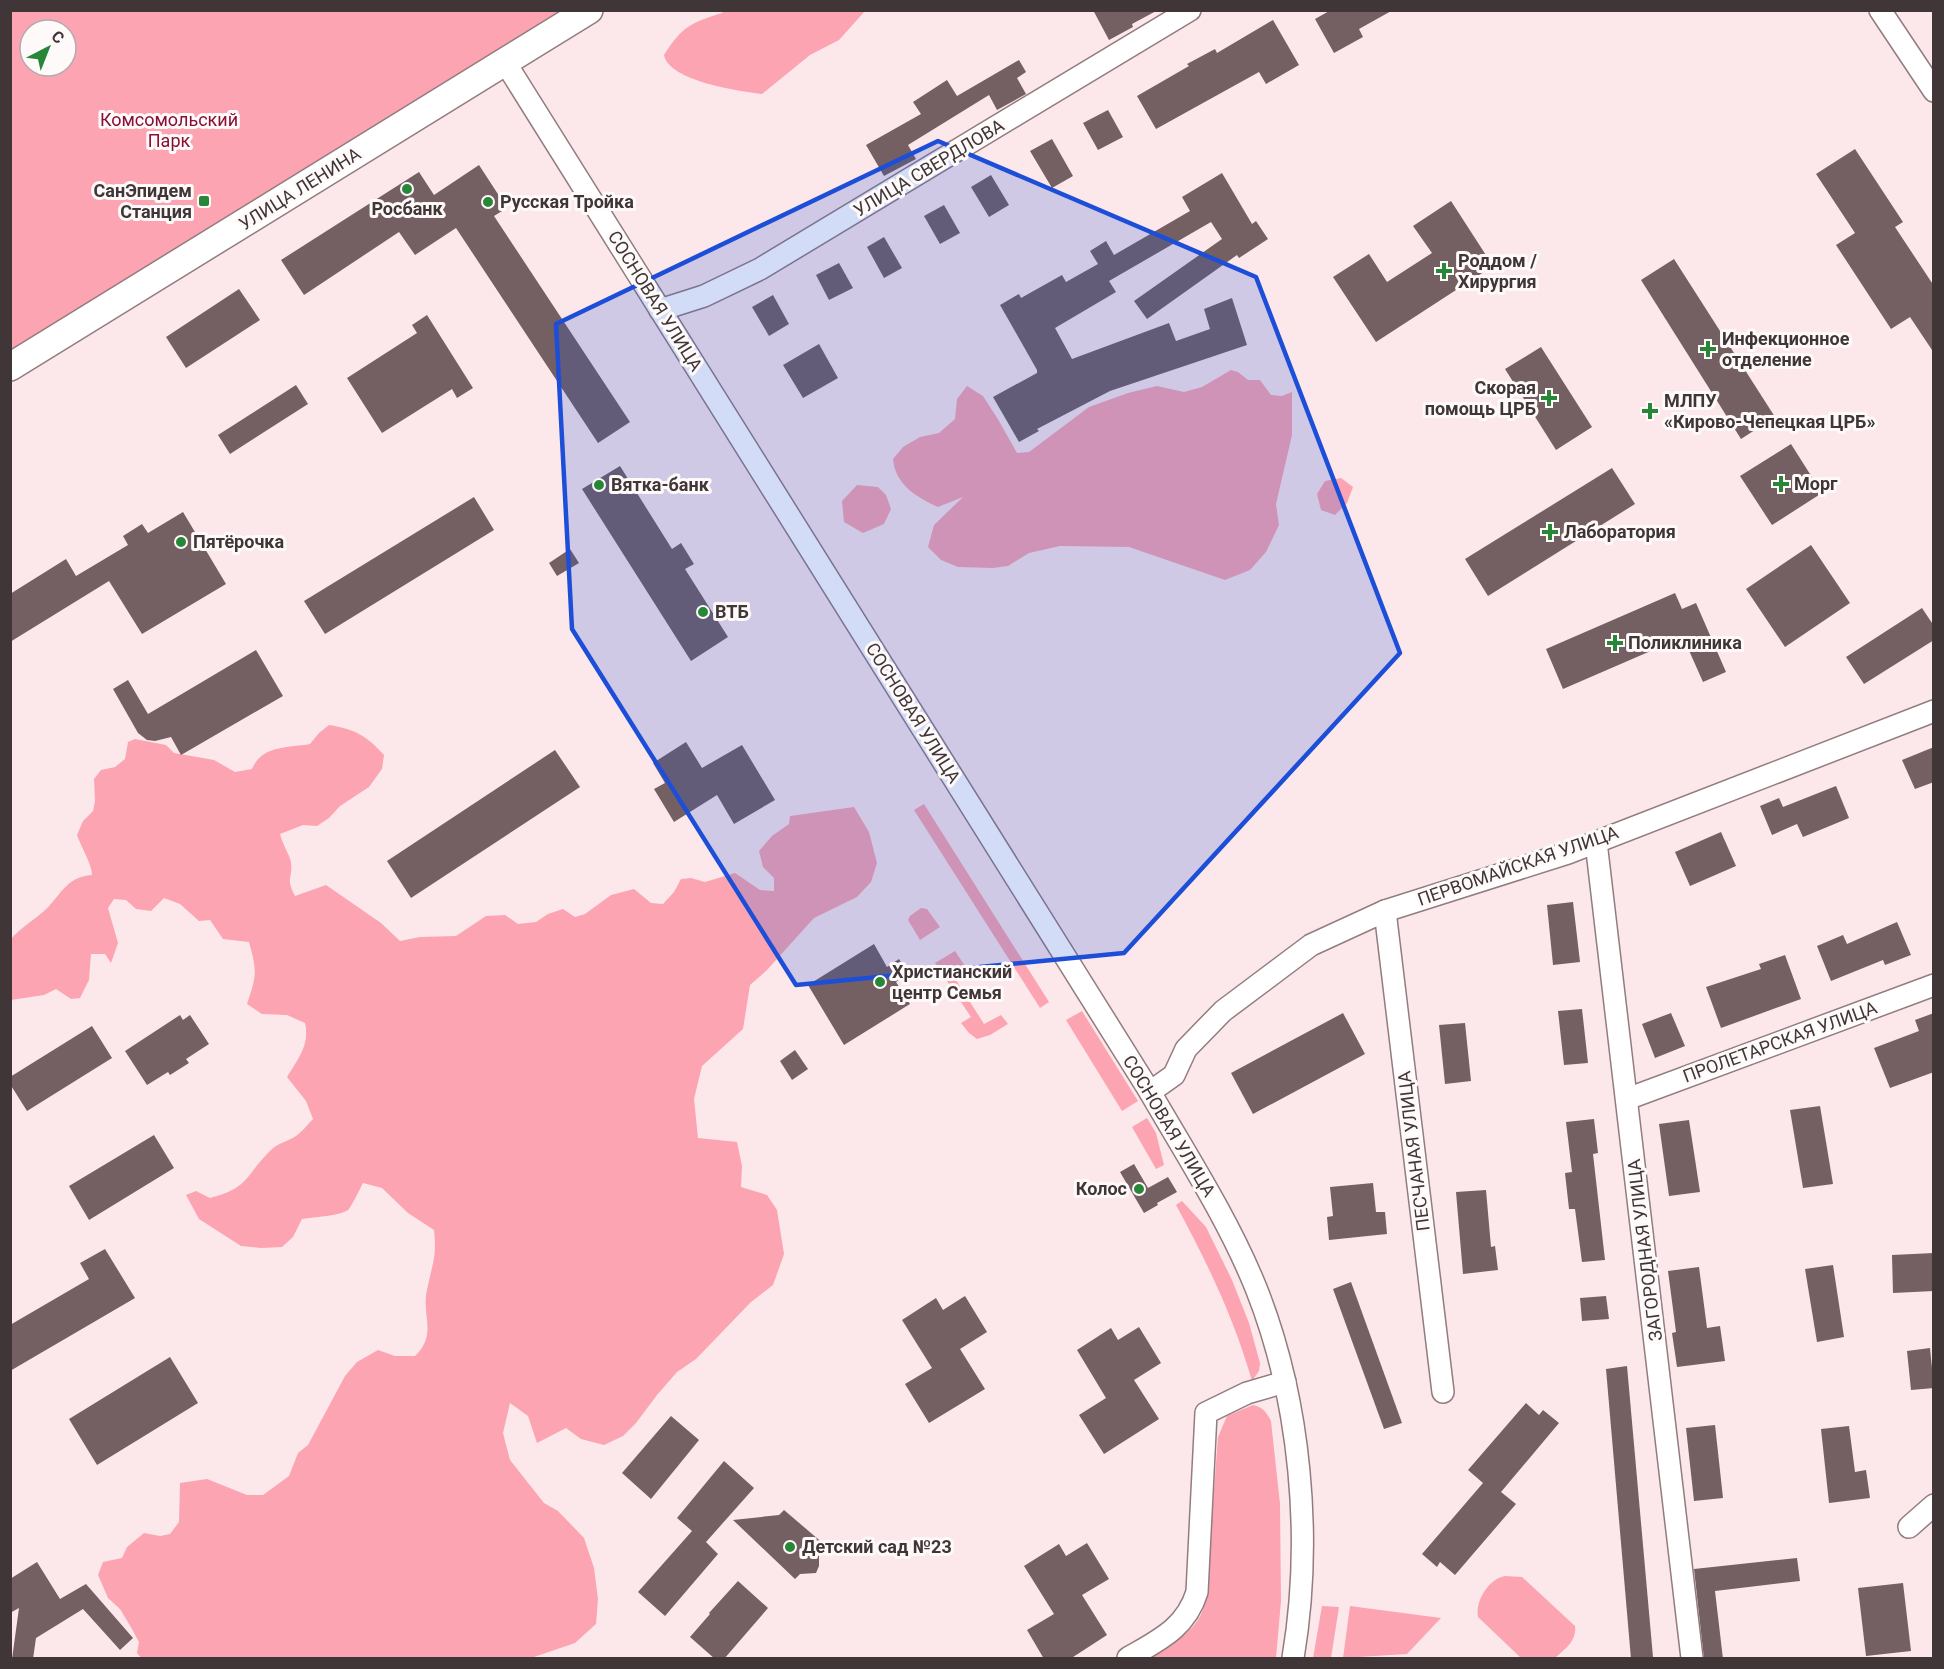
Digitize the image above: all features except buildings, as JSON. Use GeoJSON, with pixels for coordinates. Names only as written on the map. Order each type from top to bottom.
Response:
{"type":"FeatureCollection","features":[{"type":"Feature","properties":{"kind":"main road","name":"УЛИЦА ЛЕНИНА"},"geometry":{"type":"LineString","coordinates":[[10,367],[589,10]]}},
{"type":"Feature","properties":{"kind":"street","name":"УЛИЦА СВЕРДЛОВА"},"geometry":{"type":"LineString","coordinates":[[660,310],[704,296],[760,269],[1190,10]]}},
{"type":"Feature","properties":{"kind":"street"},"geometry":{"type":"LineString","coordinates":[[1880,10],[1934,91]]}},
{"type":"Feature","properties":{"kind":"street","name":"СОСНОВАЯ УЛИЦА"},"geometry":{"type":"LineString","coordinates":[[505,62],[1150,1092],[1231,1233],[1263,1309],[1285,1382],[1294,1427],[1302,1539],[1298,1631],[1293,1659]]}},
{"type":"Feature","properties":{"kind":"street","name":"ПЕРВОМАЙСКАЯ УЛИЦА"},"geometry":{"type":"LineString","coordinates":[[1150,1092],[1174,1076],[1186,1049],[1223,1011],[1311,945],[1385,911],[1568,853],[1934,711]]}},
{"type":"Feature","properties":{"kind":"street","name":"ЗАГОРОДНАЯ УЛИЦА"},"geometry":{"type":"LineString","coordinates":[[1596,842],[1692,1659]]}},
{"type":"Feature","properties":{"kind":"street","name":"ПЕСЧАНАЯ УЛИЦА"},"geometry":{"type":"LineString","coordinates":[[1385,911],[1443,1392]]}},
{"type":"Feature","properties":{"kind":"street","name":"ПРОЛЕТАРСКАЯ УЛИЦА"},"geometry":{"type":"LineString","coordinates":[[1627,1099],[1934,986]]}},
{"type":"Feature","properties":{"kind":"street"},"geometry":{"type":"LineString","coordinates":[[1128,1659],[1178,1627],[1192,1607],[1197,1592],[1206,1413],[1247,1393],[1285,1382]]}},
{"type":"Feature","properties":{"kind":"street"},"geometry":{"type":"LineString","coordinates":[[1909,1527],[1934,1505]]}},
{"type":"Feature","properties":{"kind":"highlighted area"},"geometry":{"type":"Polygon","coordinates":[[[938,141],[1256,277],[1400,653],[1124,953],[796,985],[572,629],[556,324],[938,141]]]}},
{"type":"Feature","properties":{"kind":"green space","name":"Комсомольский Парк"},"geometry":{"type":"Polygon","coordinates":[[[11,11],[589,11],[11,367],[11,11]]]}},
{"type":"Feature","properties":{"kind":"green space"},"geometry":{"type":"Polygon","coordinates":[[[724,11],[865,11],[839,40],[810,55],[762,94],[722,87],[691,78],[678,72],[669,64],[664,55],[676,38],[688,27],[724,11]]]}},
{"type":"Feature","properties":{"kind":"green space"},"geometry":{"type":"Polygon","coordinates":[[[1231,370],[1238,372],[1248,380],[1260,380],[1271,395],[1282,396],[1292,392],[1292,435],[1276,504],[1279,525],[1266,552],[1250,570],[1225,580],[1129,547],[1060,546],[1029,553],[1008,566],[958,567],[941,560],[928,547],[934,525],[963,497],[938,507],[923,499],[903,483],[898,476],[893,459],[903,447],[920,437],[939,433],[955,419],[957,399],[967,386],[983,396],[1017,453],[1029,452],[1089,407],[1128,393],[1157,386],[1184,392],[1202,387],[1231,370]]]}},
{"type":"Feature","properties":{"kind":"green space"},"geometry":{"type":"Polygon","coordinates":[[[1341,478],[1353,487],[1347,503],[1335,515],[1321,510],[1317,494],[1325,481],[1341,478]]]}},
{"type":"Feature","properties":{"kind":"green space"},"geometry":{"type":"Polygon","coordinates":[[[857,485],[878,487],[886,495],[891,509],[884,524],[863,533],[844,522],[842,501],[857,485]]]}},
{"type":"Feature","properties":{"kind":"green space"},"geometry":{"type":"Polygon","coordinates":[[[329,725],[353,731],[372,743],[384,755],[382,769],[369,787],[340,806],[329,818],[317,826],[303,825],[280,834],[291,862],[290,885],[295,896],[326,885],[381,923],[400,941],[420,937],[456,936],[486,916],[505,915],[518,924],[536,922],[548,914],[563,909],[575,917],[585,914],[611,895],[634,889],[651,903],[663,904],[674,892],[681,879],[691,878],[705,882],[735,873],[760,890],[774,891],[774,878],[763,867],[759,851],[772,836],[789,824],[790,816],[854,807],[869,832],[877,863],[871,882],[857,897],[814,918],[767,970],[750,985],[743,1029],[702,1066],[694,1099],[698,1138],[737,1142],[742,1166],[741,1187],[767,1195],[777,1210],[784,1254],[773,1285],[751,1302],[696,1359],[677,1372],[623,1436],[604,1445],[581,1439],[566,1428],[537,1443],[528,1416],[510,1403],[503,1433],[510,1460],[544,1503],[558,1511],[584,1538],[594,1568],[598,1599],[596,1624],[575,1643],[531,1658],[141,1658],[137,1653],[139,1642],[120,1609],[108,1598],[98,1575],[103,1562],[122,1558],[127,1547],[144,1533],[160,1536],[170,1534],[179,1522],[180,1483],[207,1479],[247,1495],[263,1495],[289,1476],[298,1453],[308,1445],[345,1376],[357,1362],[378,1350],[395,1356],[415,1356],[426,1340],[426,1299],[434,1255],[434,1230],[408,1213],[382,1188],[363,1183],[346,1211],[302,1219],[293,1237],[282,1247],[261,1248],[241,1246],[199,1219],[186,1195],[196,1191],[210,1198],[233,1190],[246,1180],[271,1150],[296,1136],[313,1119],[306,1101],[287,1077],[304,1045],[305,1023],[287,1015],[262,1014],[247,1004],[255,973],[249,942],[223,939],[210,920],[199,921],[180,904],[164,898],[151,911],[136,909],[126,900],[114,899],[108,908],[118,943],[111,963],[105,954],[91,954],[89,980],[80,998],[71,999],[56,989],[44,995],[11,1000],[11,939],[44,911],[69,883],[92,875],[77,835],[83,821],[93,811],[94,779],[101,770],[115,767],[125,759],[128,742],[135,739],[166,745],[174,753],[214,760],[235,772],[252,769],[262,756],[276,749],[310,744],[329,725]]]}},
{"type":"Feature","properties":{"kind":"green space"},"geometry":{"type":"Polygon","coordinates":[[[924,804],[1049,1002],[1040,1008],[914,810],[924,804]]]}},
{"type":"Feature","properties":{"kind":"green space"},"geometry":{"type":"Polygon","coordinates":[[[921,908],[927,909],[940,927],[920,940],[908,920],[921,908]]]}},
{"type":"Feature","properties":{"kind":"green space"},"geometry":{"type":"Polygon","coordinates":[[[955,951],[967,969],[956,980],[984,1024],[1001,1015],[1008,1024],[990,1035],[977,1039],[961,1023],[971,1017],[935,963],[955,951]]]}},
{"type":"Feature","properties":{"kind":"green space"},"geometry":{"type":"Polygon","coordinates":[[[1082,1011],[1138,1101],[1122,1111],[1066,1020],[1082,1011]]]}},
{"type":"Feature","properties":{"kind":"green space"},"geometry":{"type":"Polygon","coordinates":[[[1147,1118],[1156,1133],[1164,1165],[1156,1169],[1132,1127],[1147,1118]]]}},
{"type":"Feature","properties":{"kind":"green space"},"geometry":{"type":"Polygon","coordinates":[[[1182,1201],[1206,1227],[1232,1280],[1249,1323],[1260,1363],[1259,1371],[1252,1381],[1219,1291],[1176,1205],[1182,1201]]]}},
{"type":"Feature","properties":{"kind":"green space"},"geometry":{"type":"Polygon","coordinates":[[[1253,1405],[1264,1411],[1271,1421],[1280,1504],[1281,1601],[1276,1658],[1145,1658],[1184,1635],[1198,1620],[1203,1610],[1206,1598],[1218,1437],[1227,1416],[1253,1405]]]}},
{"type":"Feature","properties":{"kind":"green space"},"geometry":{"type":"Polygon","coordinates":[[[1505,1576],[1522,1577],[1575,1626],[1572,1640],[1555,1658],[1521,1658],[1478,1617],[1479,1605],[1484,1592],[1493,1582],[1505,1576]]]}},
{"type":"Feature","properties":{"kind":"green space"},"geometry":{"type":"Polygon","coordinates":[[[1322,1606],[1339,1607],[1331,1658],[1313,1658],[1322,1606]]]}},
{"type":"Feature","properties":{"kind":"green space"},"geometry":{"type":"Polygon","coordinates":[[[1350,1606],[1441,1618],[1407,1654],[1343,1658],[1350,1606]]]}},
{"type":"Feature","properties":{"kind":"place","name":"Росбанк"},"geometry":{"type":"Point","coordinates":[407,189]}},
{"type":"Feature","properties":{"kind":"place","name":"СанЭпидем Станция"},"geometry":{"type":"Point","coordinates":[204,201]}},
{"type":"Feature","properties":{"kind":"place","name":"Русская Тройка"},"geometry":{"type":"Point","coordinates":[488,202]}},
{"type":"Feature","properties":{"kind":"place","name":"Роддом / Хирургия"},"geometry":{"type":"Point","coordinates":[1444,271]}},
{"type":"Feature","properties":{"kind":"place","name":"Инфекционное отделение"},"geometry":{"type":"Point","coordinates":[1708,349]}},
{"type":"Feature","properties":{"kind":"place","name":"Скорая помощь ЦРБ"},"geometry":{"type":"Point","coordinates":[1549,398]}},
{"type":"Feature","properties":{"kind":"place","name":"МЛПУ «Кирово-Чепецкая ЦРБ»"},"geometry":{"type":"Point","coordinates":[1650,411]}},
{"type":"Feature","properties":{"kind":"place","name":"Морг"},"geometry":{"type":"Point","coordinates":[1781,484]}},
{"type":"Feature","properties":{"kind":"place","name":"Вятка-банк"},"geometry":{"type":"Point","coordinates":[599,485]}},
{"type":"Feature","properties":{"kind":"place","name":"Лаборатория"},"geometry":{"type":"Point","coordinates":[1550,532]}},
{"type":"Feature","properties":{"kind":"place","name":"Пятёрочка"},"geometry":{"type":"Point","coordinates":[181,542]}},
{"type":"Feature","properties":{"kind":"place","name":"ВТБ"},"geometry":{"type":"Point","coordinates":[703,612]}},
{"type":"Feature","properties":{"kind":"place","name":"Поликлиника"},"geometry":{"type":"Point","coordinates":[1615,643]}},
{"type":"Feature","properties":{"kind":"place","name":"Христианский центр Семья"},"geometry":{"type":"Point","coordinates":[880,982]}},
{"type":"Feature","properties":{"kind":"place","name":"Колос"},"geometry":{"type":"Point","coordinates":[1139,1189]}},
{"type":"Feature","properties":{"kind":"place","name":"Детский сад №23"},"geometry":{"type":"Point","coordinates":[790,1547]}}]}
